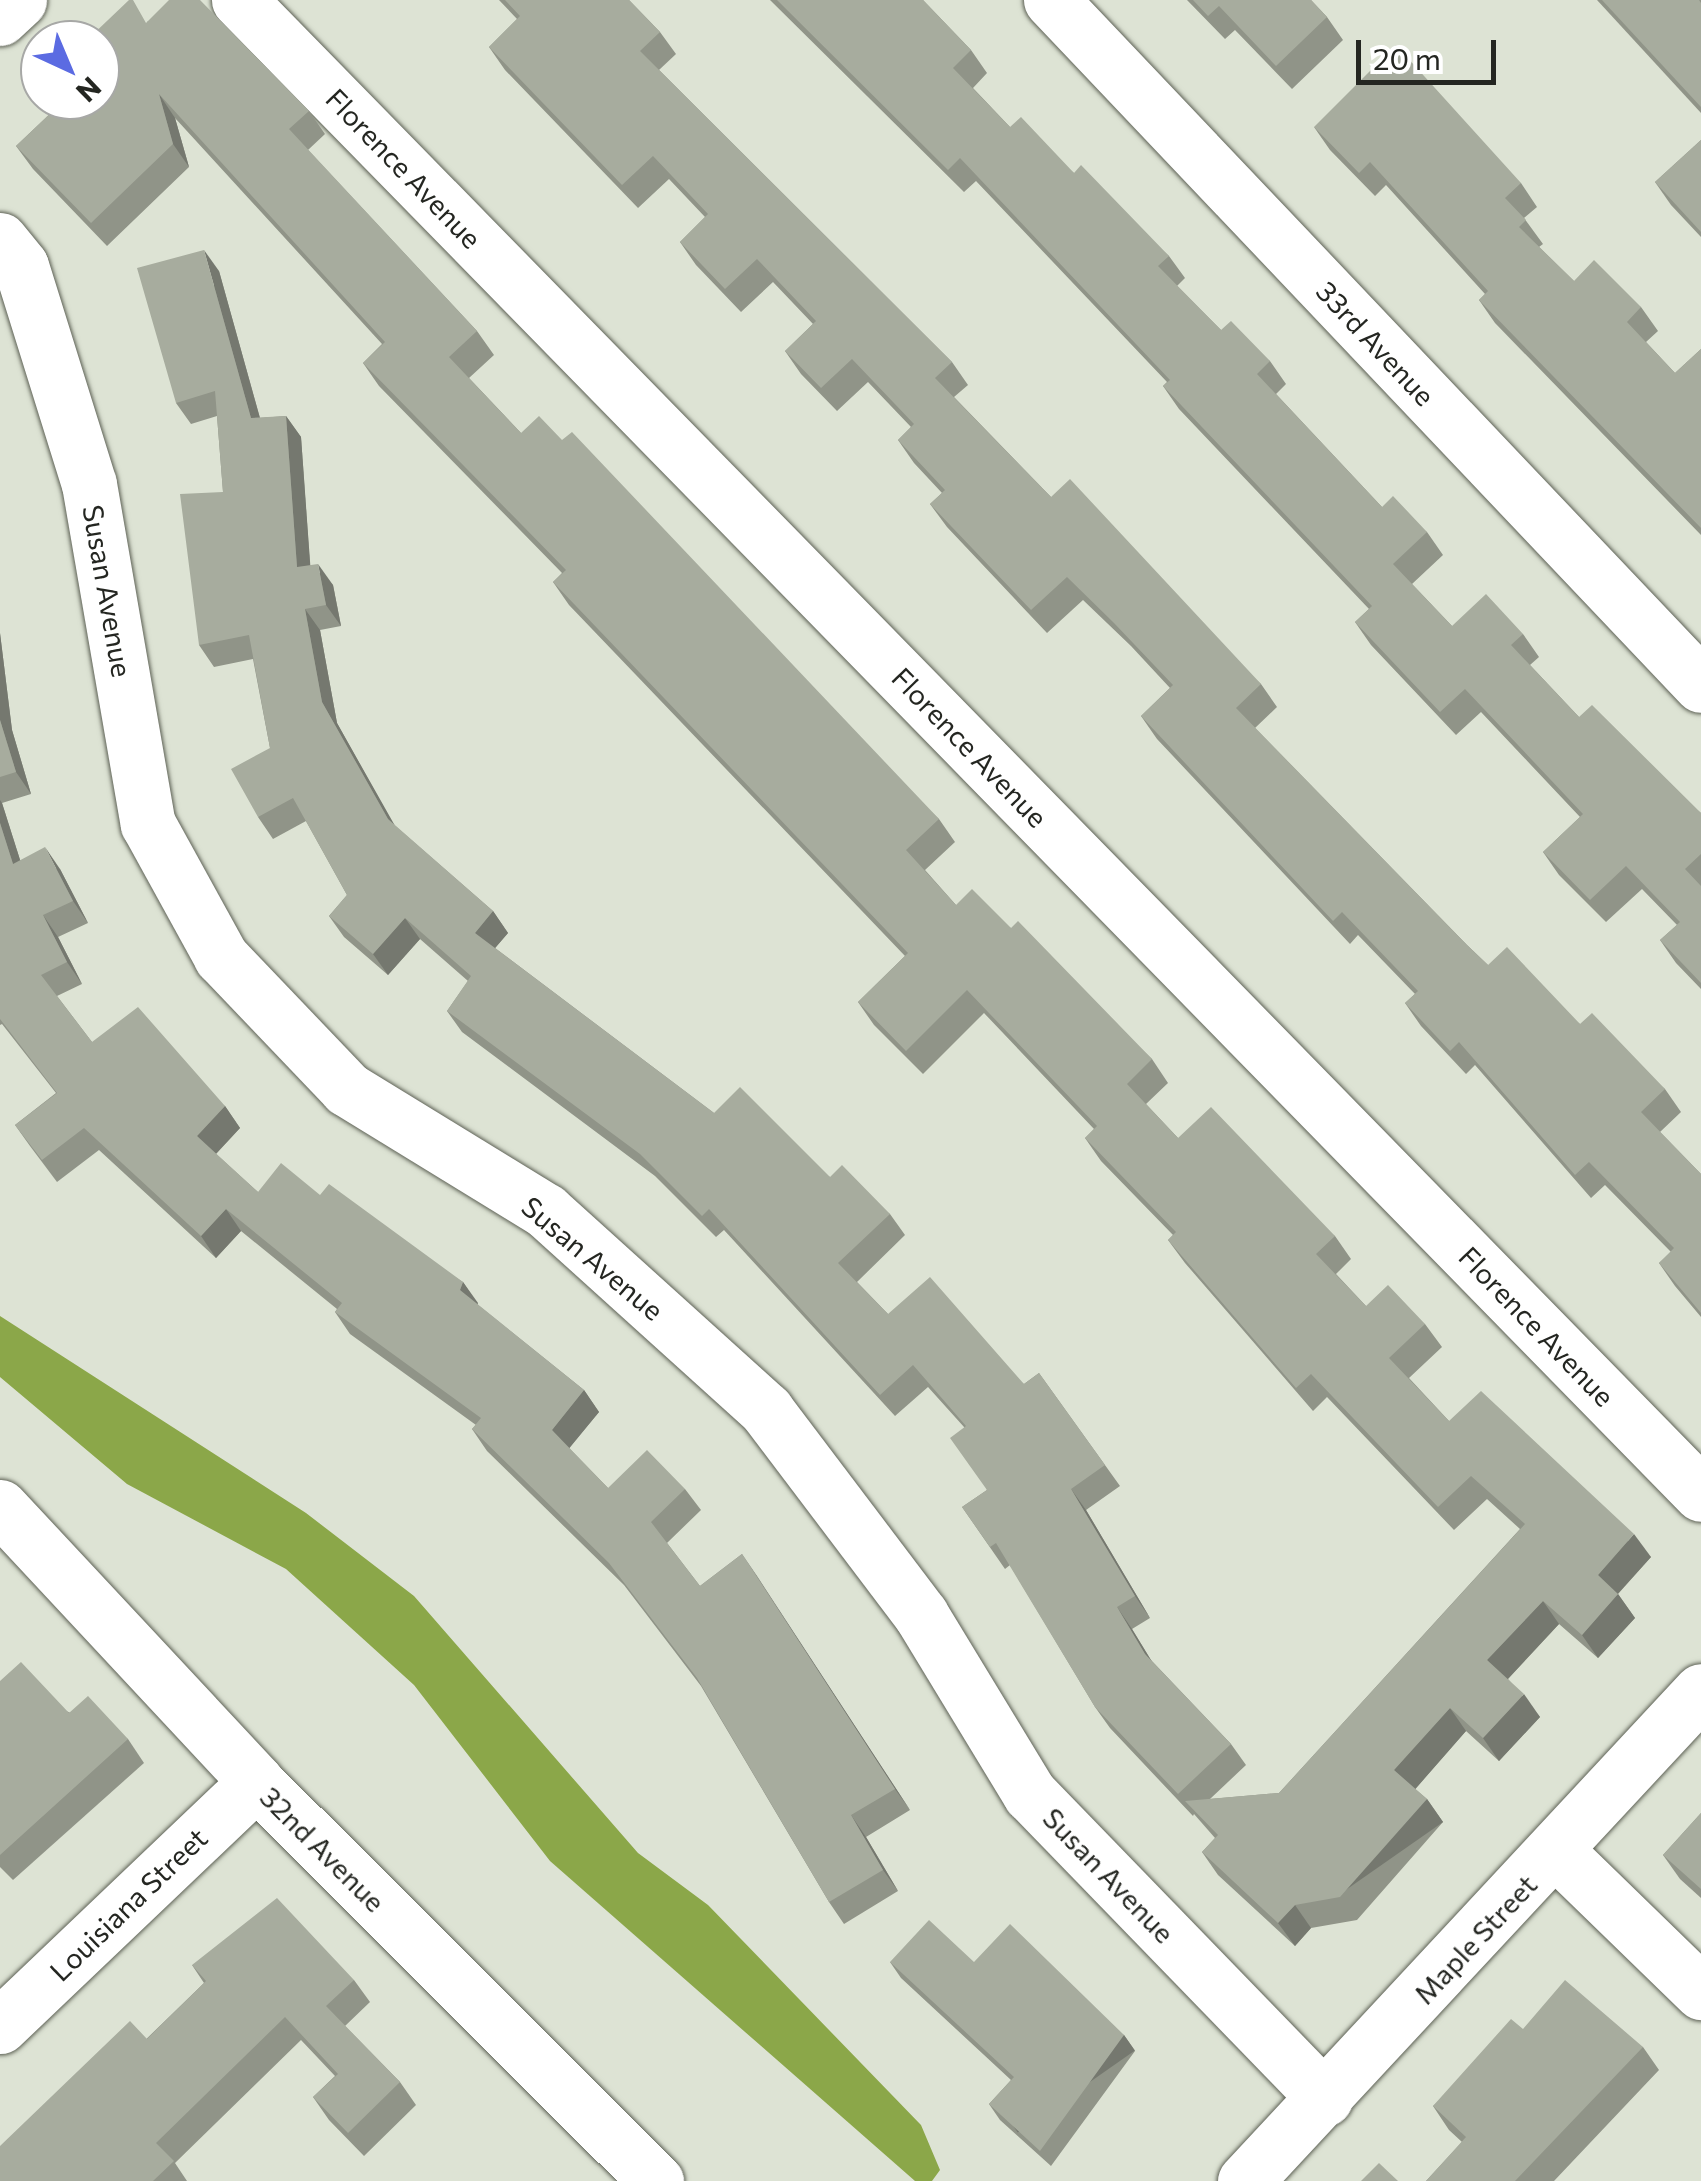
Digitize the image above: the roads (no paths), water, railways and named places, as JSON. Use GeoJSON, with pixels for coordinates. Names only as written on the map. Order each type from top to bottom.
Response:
{"type":"FeatureCollection","features":[{"type":"Feature","properties":{"kind":"street"},"geometry":{"type":"LineString","coordinates":[[0,18],[18,0]]}},
{"type":"Feature","properties":{"kind":"street","name":"Florence Avenue"},"geometry":{"type":"LineString","coordinates":[[239,0],[1701,1494]]}},
{"type":"Feature","properties":{"kind":"street","name":"33rd Avenue"},"geometry":{"type":"LineString","coordinates":[[1051,0],[1701,686]]}},
{"type":"Feature","properties":{"kind":"street","name":"Susan Avenue"},"geometry":{"type":"LineString","coordinates":[[0,240],[22,266],[89,484],[148,824],[221,957],[347,1089],[546,1212],[766,1410],[922,1615],[1030,1794],[1325,2098]]}},
{"type":"Feature","properties":{"kind":"street","name":"32nd Avenue"},"geometry":{"type":"LineString","coordinates":[[0,1508],[256,1782],[656,2181]]}},
{"type":"Feature","properties":{"kind":"street","name":"Maple Street"},"geometry":{"type":"LineString","coordinates":[[1245,2181],[1557,1852],[1701,1691]]}},
{"type":"Feature","properties":{"kind":"street","name":"Louisiana Street"},"geometry":{"type":"LineString","coordinates":[[0,2026],[256,1782]]}},
{"type":"Feature","properties":{"kind":"street"},"geometry":{"type":"LineString","coordinates":[[1557,1852],[1701,1992]]}}]}
